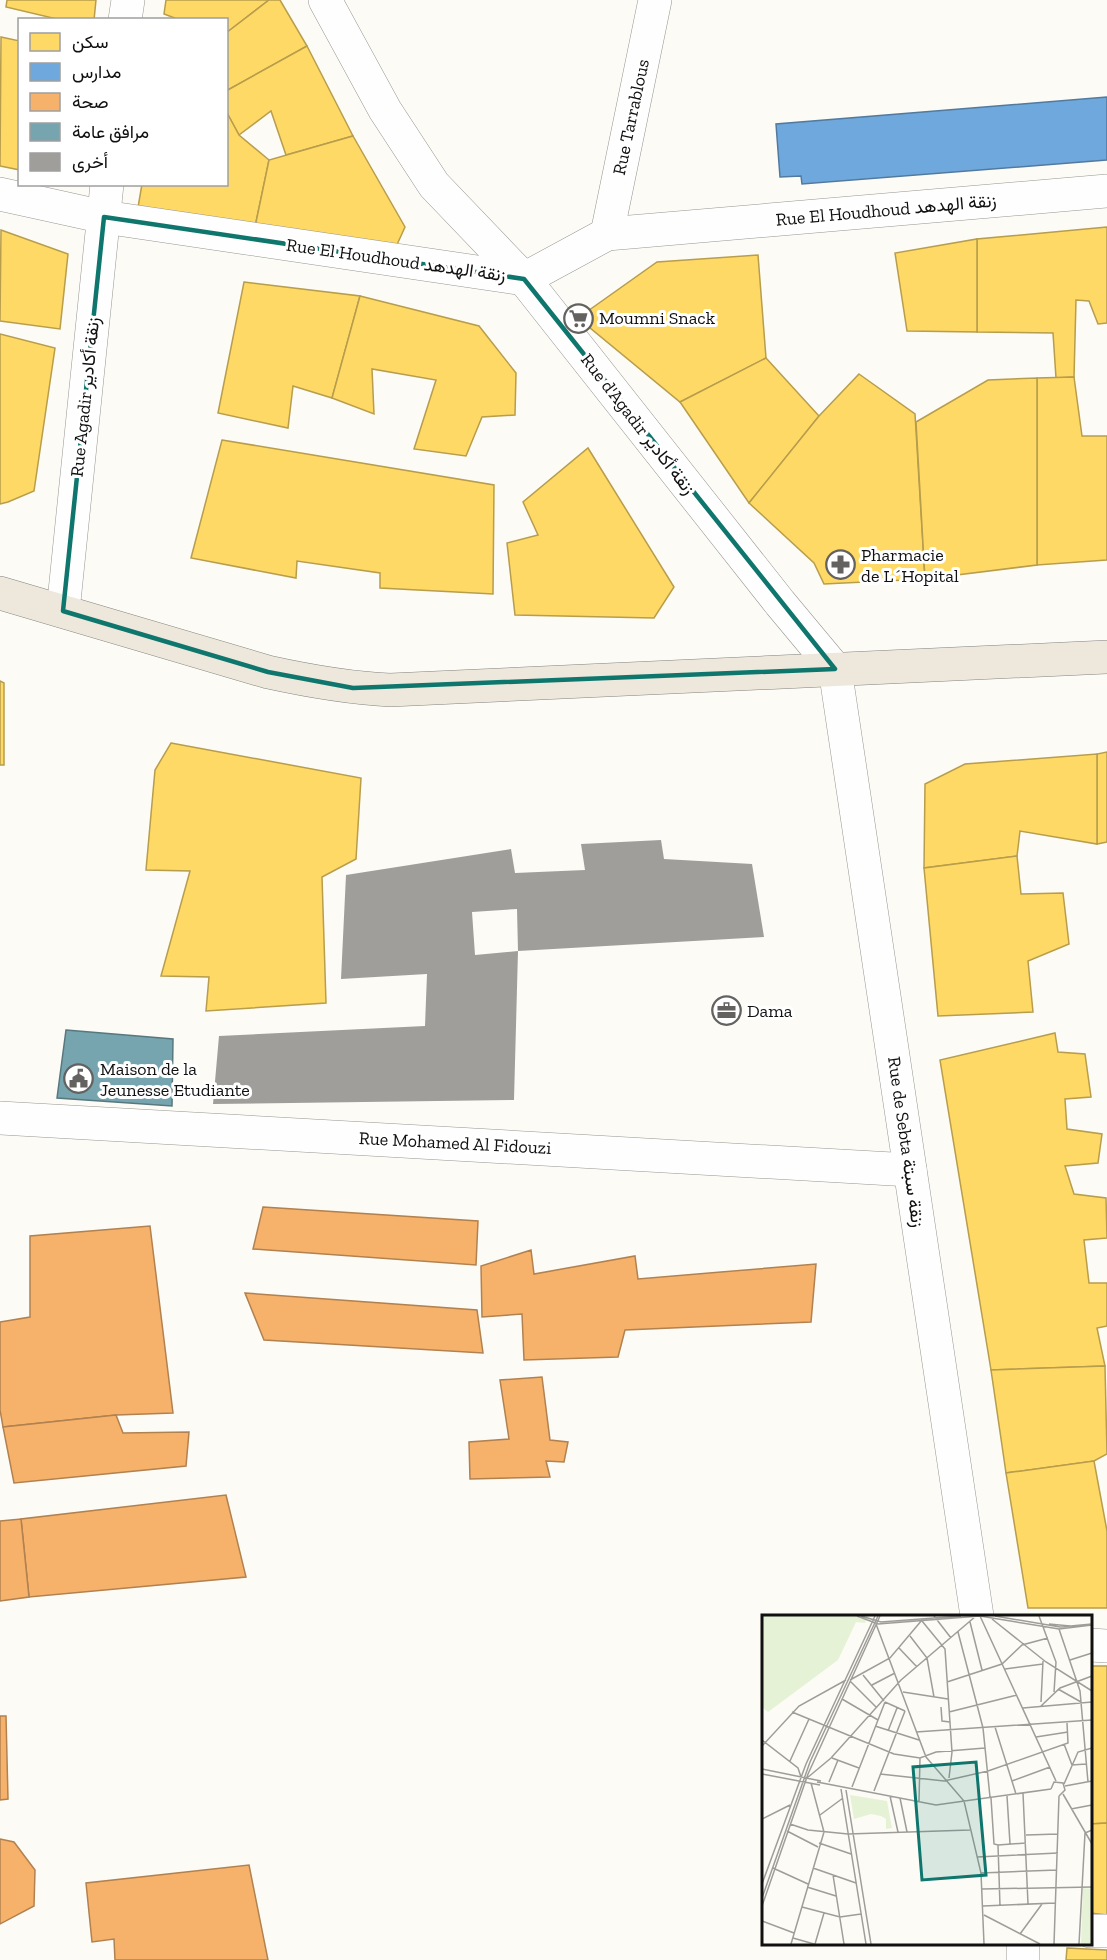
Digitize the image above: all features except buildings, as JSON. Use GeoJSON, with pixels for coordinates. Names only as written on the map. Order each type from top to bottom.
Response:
{"type":"FeatureCollection","features":[{"type":"Feature","properties":{"kind":"main road"},"geometry":{"type":"LineString","coordinates":[[0,592],[268,672],[311,682],[353,688],[390,690],[1107,657]]}},
{"type":"Feature","properties":{"kind":"street"},"geometry":{"type":"LineString","coordinates":[[126,18],[128,0]]}},
{"type":"Feature","properties":{"kind":"street","name":"Rue d'Agadir زنقة أكادير"},"geometry":{"type":"LineString","coordinates":[[325,0],[385,110],[434,185],[524,279],[772,594],[835,669]]}},
{"type":"Feature","properties":{"kind":"street","name":"Rue Tarrablous"},"geometry":{"type":"LineString","coordinates":[[607,234],[655,0]]}},
{"type":"Feature","properties":{"kind":"street","name":"Rue Agadir زنقة أكادير"},"geometry":{"type":"LineString","coordinates":[[63,610],[107,186]]}},
{"type":"Feature","properties":{"kind":"street","name":"Rue El Houdhoud زنقة الهدهد"},"geometry":{"type":"LineString","coordinates":[[0,194],[104,217],[524,279],[607,234],[1107,191]]}},
{"type":"Feature","properties":{"kind":"street","name":"Rue de Sebta زنقة سبتة"},"geometry":{"type":"LineString","coordinates":[[835,669],[977,1615]]}},
{"type":"Feature","properties":{"kind":"street","name":"Rue Mohamed Al Fidouzi"},"geometry":{"type":"LineString","coordinates":[[0,1118],[910,1170]]}},
{"type":"Feature","properties":{"kind":"street"},"geometry":{"type":"LineString","coordinates":[[1092,1645],[1107,1646]]}},
{"type":"Feature","properties":{"kind":"highlighted area"},"geometry":{"type":"Polygon","coordinates":[[[104,217],[524,279],[835,669],[353,688],[268,672],[63,611],[104,217]]]}},
{"type":"Feature","properties":{"kind":"place","name":"Moumni Snack"},"geometry":{"type":"Point","coordinates":[578,318]}},
{"type":"Feature","properties":{"kind":"place","name":"Pharmacie de L´Hopital"},"geometry":{"type":"Point","coordinates":[840,565]}},
{"type":"Feature","properties":{"kind":"place","name":"Dama"},"geometry":{"type":"Point","coordinates":[726,1011]}},
{"type":"Feature","properties":{"kind":"place","name":"Maison de la Jeunesse Etudiante"},"geometry":{"type":"Point","coordinates":[79,1079]}}]}
